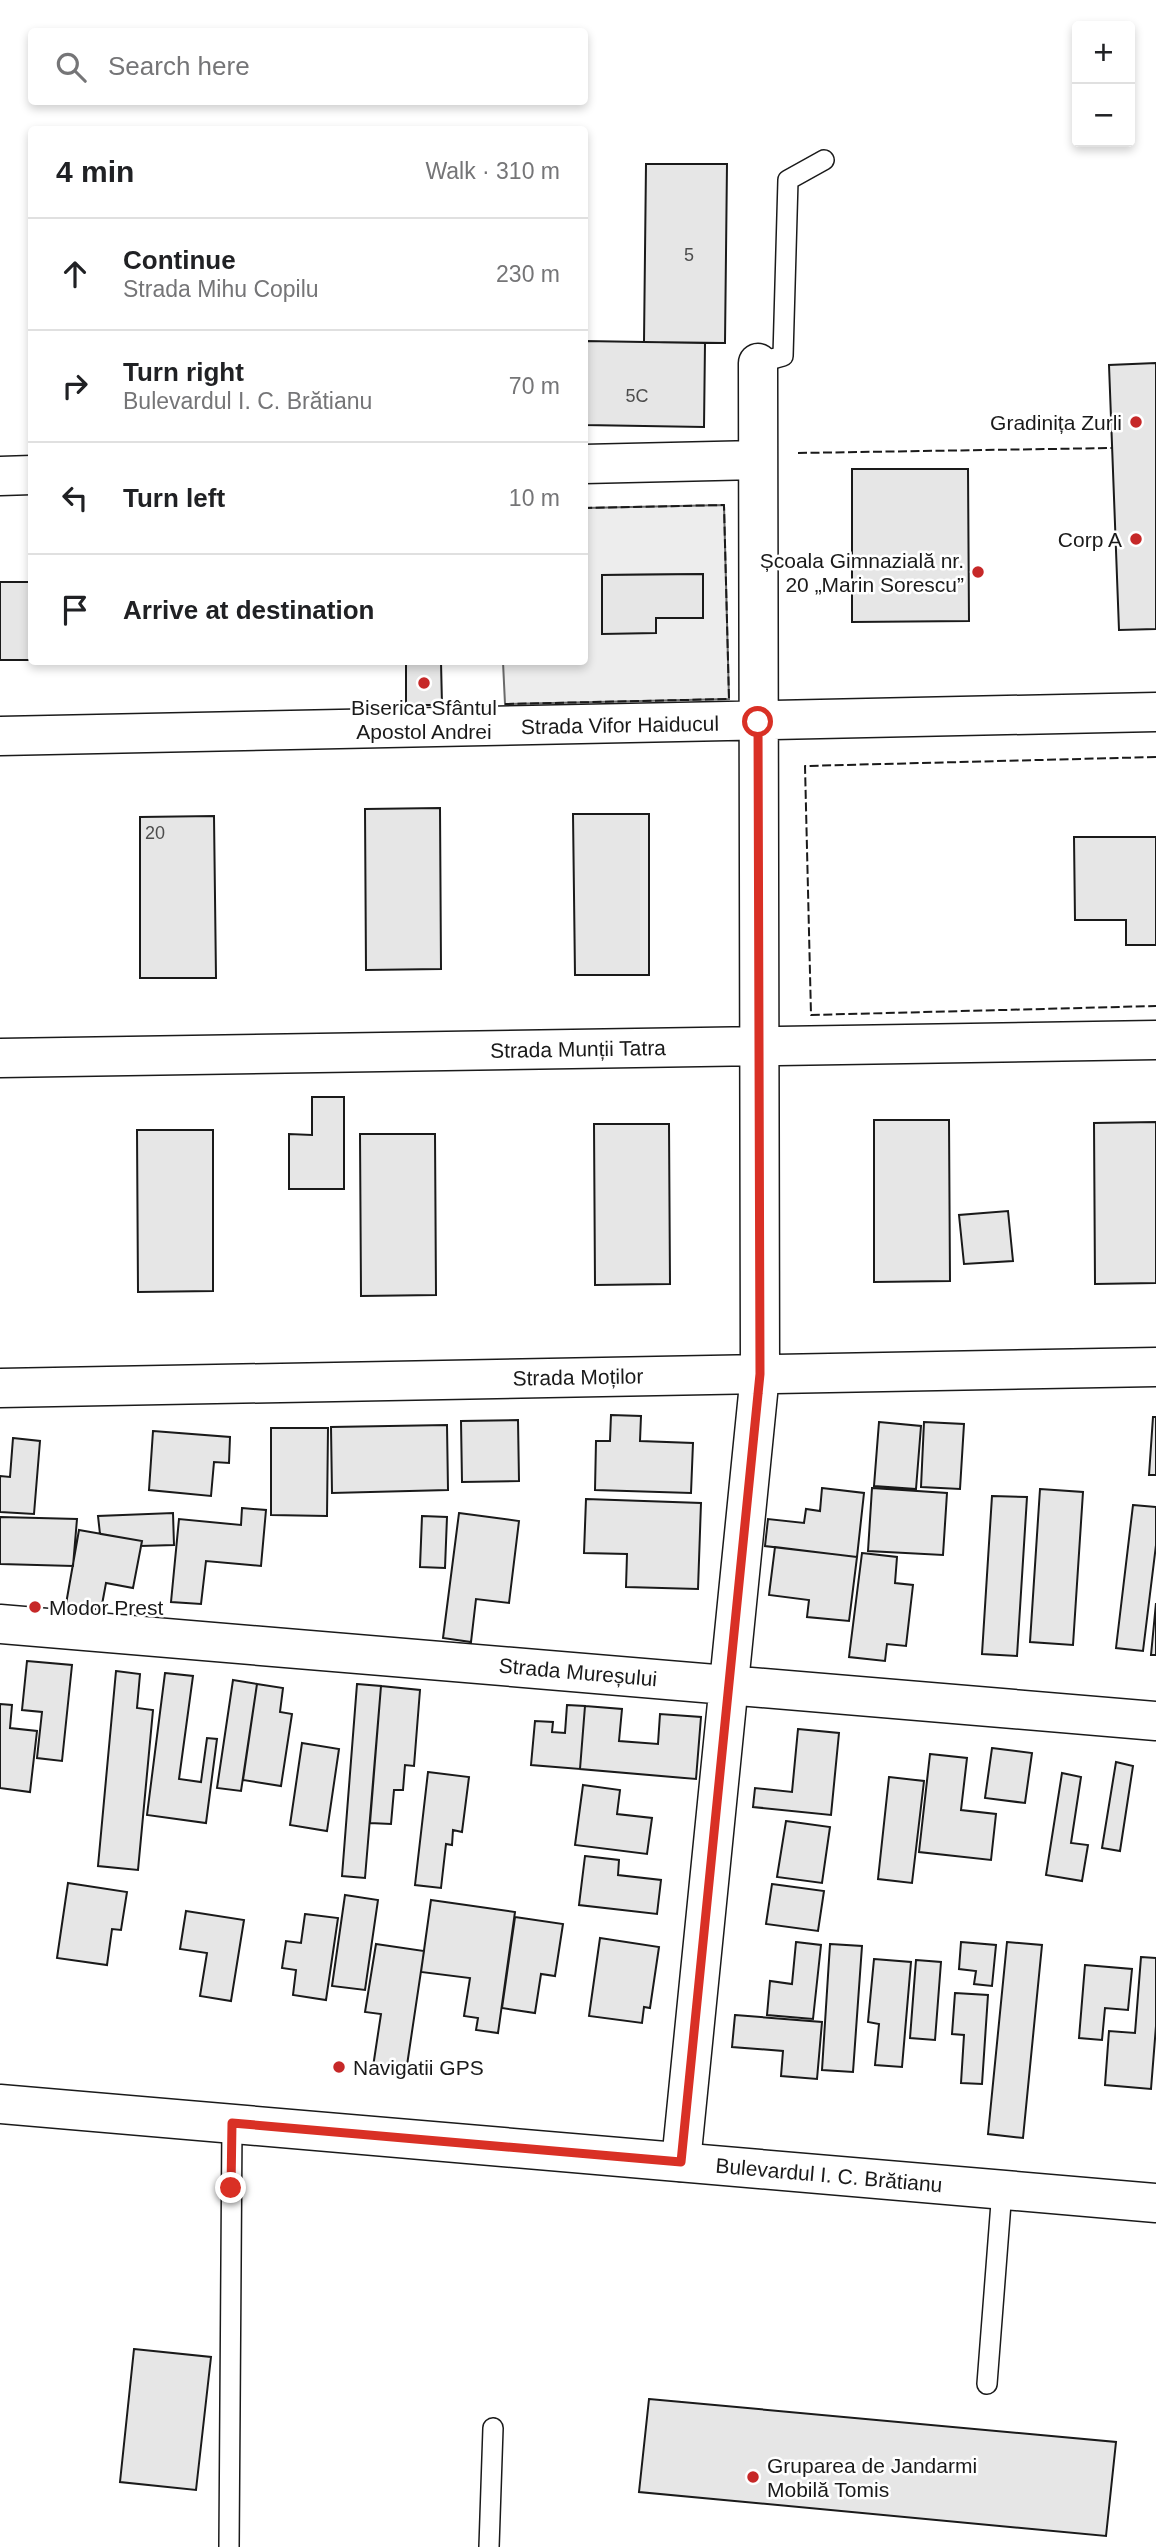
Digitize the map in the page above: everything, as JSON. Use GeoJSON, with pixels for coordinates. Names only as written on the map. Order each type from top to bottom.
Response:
{"type":"FeatureCollection","features":[{"type":"Feature","properties":{"kind":"street"},"geometry":{"type":"LineString","coordinates":[[681,2162],[760,1374],[758,363]]}},
{"type":"Feature","properties":{"kind":"street"},"geometry":{"type":"LineString","coordinates":[[588,464],[758,460]]}},
{"type":"Feature","properties":{"kind":"street"},"geometry":{"type":"LineString","coordinates":[[0,476],[28,475]]}},
{"type":"Feature","properties":{"kind":"street","name":"Strada Vifor Haiducul"},"geometry":{"type":"LineString","coordinates":[[0,736],[1156,712]]}},
{"type":"Feature","properties":{"kind":"street","name":"Strada Munții Tatra"},"geometry":{"type":"LineString","coordinates":[[0,1058],[1156,1040]]}},
{"type":"Feature","properties":{"kind":"street","name":"Strada Moților"},"geometry":{"type":"LineString","coordinates":[[0,1388],[1156,1367]]}},
{"type":"Feature","properties":{"kind":"street","name":"Strada Mureșului"},"geometry":{"type":"LineString","coordinates":[[0,1624],[1156,1721]]}},
{"type":"Feature","properties":{"kind":"street","name":"Bulevardul I. C. Brătianu"},"geometry":{"type":"LineString","coordinates":[[0,2104],[1156,2203]]}},
{"type":"Feature","properties":{"kind":"lane"},"geometry":{"type":"LineString","coordinates":[[758,363],[783,356],[788,180],[824,160]]}},
{"type":"Feature","properties":{"kind":"lane"},"geometry":{"type":"LineString","coordinates":[[229,2547],[232,2123]]}},
{"type":"Feature","properties":{"kind":"lane"},"geometry":{"type":"LineString","coordinates":[[987,2384],[1002,2190]]}},
{"type":"Feature","properties":{"kind":"lane"},"geometry":{"type":"LineString","coordinates":[[489,2547],[493,2428]]}},
{"type":"Feature","properties":{"kind":"shaded area"},"geometry":{"type":"Polygon","coordinates":[[[724,505],[729,699],[505,704],[503,665],[588,665],[588,508],[724,505]],[[703,574],[602,575],[602,633],[656,633],[656,618],[703,618],[703,574]]]}},
{"type":"Feature","properties":{"kind":"building"},"geometry":{"type":"Polygon","coordinates":[[[646,164],[727,164],[725,343],[644,342],[646,164]]]}},
{"type":"Feature","properties":{"kind":"building"},"geometry":{"type":"Polygon","coordinates":[[[588,341],[705,343],[704,427],[588,425],[588,341]]]}},
{"type":"Feature","properties":{"kind":"building","name":"Corp A"},"geometry":{"type":"Polygon","coordinates":[[[1156,363],[1156,629],[1119,630],[1109,365],[1156,363]]]}},
{"type":"Feature","properties":{"kind":"building"},"geometry":{"type":"Polygon","coordinates":[[[852,469],[968,469],[969,621],[852,622],[852,469]]]}},
{"type":"Feature","properties":{"kind":"building"},"geometry":{"type":"Polygon","coordinates":[[[703,574],[703,618],[656,618],[656,633],[602,634],[602,575],[703,574]]]}},
{"type":"Feature","properties":{"kind":"building"},"geometry":{"type":"Polygon","coordinates":[[[0,582],[28,582],[28,660],[0,660],[0,582]]]}},
{"type":"Feature","properties":{"kind":"building","name":"Biserica Sfântul Apostol Andrei"},"geometry":{"type":"Polygon","coordinates":[[[406,665],[441,665],[442,705],[406,705],[406,665]]]}},
{"type":"Feature","properties":{"kind":"building"},"geometry":{"type":"Polygon","coordinates":[[[440,808],[441,969],[366,970],[365,809],[440,808]]]}},
{"type":"Feature","properties":{"kind":"building"},"geometry":{"type":"Polygon","coordinates":[[[573,814],[649,814],[649,975],[575,975],[573,814]]]}},
{"type":"Feature","properties":{"kind":"building"},"geometry":{"type":"Polygon","coordinates":[[[214,816],[216,978],[140,978],[140,817],[214,816]]]}},
{"type":"Feature","properties":{"kind":"building"},"geometry":{"type":"Polygon","coordinates":[[[1074,837],[1156,837],[1156,945],[1126,945],[1126,920],[1075,920],[1074,837]]]}},
{"type":"Feature","properties":{"kind":"building"},"geometry":{"type":"Polygon","coordinates":[[[312,1097],[344,1097],[344,1189],[289,1189],[289,1134],[312,1135],[312,1097]]]}},
{"type":"Feature","properties":{"kind":"building"},"geometry":{"type":"Polygon","coordinates":[[[874,1120],[949,1120],[950,1281],[874,1282],[874,1120]]]}},
{"type":"Feature","properties":{"kind":"building"},"geometry":{"type":"Polygon","coordinates":[[[1156,1122],[1156,1283],[1095,1284],[1094,1123],[1156,1122]]]}},
{"type":"Feature","properties":{"kind":"building"},"geometry":{"type":"Polygon","coordinates":[[[594,1124],[669,1124],[670,1284],[595,1285],[594,1124]]]}},
{"type":"Feature","properties":{"kind":"building"},"geometry":{"type":"Polygon","coordinates":[[[137,1130],[213,1130],[213,1291],[138,1292],[137,1130]]]}},
{"type":"Feature","properties":{"kind":"building"},"geometry":{"type":"Polygon","coordinates":[[[360,1134],[435,1134],[436,1295],[361,1296],[360,1134]]]}},
{"type":"Feature","properties":{"kind":"building"},"geometry":{"type":"Polygon","coordinates":[[[1008,1211],[1013,1261],[964,1264],[959,1215],[1008,1211]]]}},
{"type":"Feature","properties":{"kind":"building"},"geometry":{"type":"Polygon","coordinates":[[[611,1415],[641,1416],[640,1441],[693,1443],[691,1493],[595,1490],[596,1441],[610,1441],[611,1415]]]}},
{"type":"Feature","properties":{"kind":"building"},"geometry":{"type":"Polygon","coordinates":[[[1153,1417],[1156,1417],[1156,1475],[1149,1475],[1153,1417]]]}},
{"type":"Feature","properties":{"kind":"building"},"geometry":{"type":"Polygon","coordinates":[[[518,1420],[519,1481],[462,1482],[461,1421],[518,1420]]]}},
{"type":"Feature","properties":{"kind":"building"},"geometry":{"type":"Polygon","coordinates":[[[879,1422],[921,1426],[916,1489],[874,1486],[879,1422]]]}},
{"type":"Feature","properties":{"kind":"building"},"geometry":{"type":"Polygon","coordinates":[[[924,1422],[964,1424],[960,1489],[921,1487],[924,1422]]]}},
{"type":"Feature","properties":{"kind":"building"},"geometry":{"type":"Polygon","coordinates":[[[447,1425],[448,1490],[332,1493],[331,1427],[447,1425]]]}},
{"type":"Feature","properties":{"kind":"building"},"geometry":{"type":"Polygon","coordinates":[[[271,1428],[328,1428],[327,1516],[271,1515],[271,1428]]]}},
{"type":"Feature","properties":{"kind":"building"},"geometry":{"type":"Polygon","coordinates":[[[153,1431],[230,1437],[229,1463],[214,1462],[211,1496],[149,1490],[153,1431]]]}},
{"type":"Feature","properties":{"kind":"building"},"geometry":{"type":"Polygon","coordinates":[[[13,1438],[40,1441],[34,1514],[0,1512],[0,1476],[10,1477],[13,1438]]]}},
{"type":"Feature","properties":{"kind":"building"},"geometry":{"type":"Polygon","coordinates":[[[822,1488],[864,1493],[857,1557],[765,1546],[768,1519],[804,1523],[806,1509],[820,1511],[822,1488]]]}},
{"type":"Feature","properties":{"kind":"building"},"geometry":{"type":"Polygon","coordinates":[[[872,1488],[947,1493],[943,1555],[868,1551],[872,1488]]]}},
{"type":"Feature","properties":{"kind":"building"},"geometry":{"type":"Polygon","coordinates":[[[1040,1489],[1083,1492],[1073,1645],[1030,1642],[1040,1489]]]}},
{"type":"Feature","properties":{"kind":"building"},"geometry":{"type":"Polygon","coordinates":[[[992,1496],[1027,1497],[1017,1656],[982,1654],[992,1496]]]}},
{"type":"Feature","properties":{"kind":"building"},"geometry":{"type":"Polygon","coordinates":[[[586,1499],[701,1503],[698,1589],[626,1587],[627,1554],[584,1553],[586,1499]]]}},
{"type":"Feature","properties":{"kind":"building"},"geometry":{"type":"Polygon","coordinates":[[[1133,1505],[1156,1507],[1156,1545],[1143,1651],[1116,1648],[1133,1505]]]}},
{"type":"Feature","properties":{"kind":"building"},"geometry":{"type":"Polygon","coordinates":[[[242,1508],[266,1510],[261,1566],[206,1561],[201,1604],[171,1602],[179,1519],[241,1525],[242,1508]]]}},
{"type":"Feature","properties":{"kind":"building"},"geometry":{"type":"Polygon","coordinates":[[[173,1513],[174,1545],[141,1546],[142,1541],[100,1534],[98,1516],[173,1513]]]}},
{"type":"Feature","properties":{"kind":"building"},"geometry":{"type":"Polygon","coordinates":[[[459,1513],[519,1521],[509,1603],[476,1599],[471,1642],[443,1638],[459,1513]]]}},
{"type":"Feature","properties":{"kind":"building"},"geometry":{"type":"Polygon","coordinates":[[[422,1516],[447,1517],[445,1568],[420,1567],[422,1516]]]}},
{"type":"Feature","properties":{"kind":"building"},"geometry":{"type":"Polygon","coordinates":[[[0,1517],[77,1519],[73,1566],[0,1564],[0,1517]]]}},
{"type":"Feature","properties":{"kind":"building"},"geometry":{"type":"Polygon","coordinates":[[[79,1530],[142,1541],[133,1588],[106,1583],[101,1610],[66,1604],[79,1530]]]}},
{"type":"Feature","properties":{"kind":"building"},"geometry":{"type":"Polygon","coordinates":[[[775,1547],[857,1557],[849,1621],[807,1617],[809,1600],[769,1595],[775,1547]]]}},
{"type":"Feature","properties":{"kind":"building"},"geometry":{"type":"Polygon","coordinates":[[[862,1553],[897,1557],[895,1583],[913,1585],[906,1646],[887,1644],[885,1661],[849,1657],[862,1553]]]}},
{"type":"Feature","properties":{"kind":"building"},"geometry":{"type":"Polygon","coordinates":[[[1156,1603],[1156,1655],[1151,1655],[1156,1603]]]}},
{"type":"Feature","properties":{"kind":"building"},"geometry":{"type":"Polygon","coordinates":[[[27,1661],[72,1665],[62,1761],[37,1758],[42,1712],[22,1710],[27,1661]]]}},
{"type":"Feature","properties":{"kind":"building"},"geometry":{"type":"Polygon","coordinates":[[[116,1671],[140,1674],[137,1708],[153,1710],[138,1870],[98,1866],[116,1671]]]}},
{"type":"Feature","properties":{"kind":"building"},"geometry":{"type":"Polygon","coordinates":[[[165,1673],[193,1676],[179,1779],[201,1782],[207,1738],[217,1739],[206,1823],[147,1815],[165,1673]]]}},
{"type":"Feature","properties":{"kind":"building"},"geometry":{"type":"Polygon","coordinates":[[[233,1680],[257,1684],[241,1791],[217,1788],[233,1680]]]}},
{"type":"Feature","properties":{"kind":"building"},"geometry":{"type":"Polygon","coordinates":[[[257,1684],[283,1688],[280,1712],[292,1714],[281,1786],[243,1780],[257,1684]]]}},
{"type":"Feature","properties":{"kind":"building"},"geometry":{"type":"Polygon","coordinates":[[[357,1684],[381,1686],[365,1878],[342,1876],[357,1684]]]}},
{"type":"Feature","properties":{"kind":"building"},"geometry":{"type":"Polygon","coordinates":[[[381,1686],[420,1690],[414,1766],[405,1765],[403,1790],[394,1790],[391,1824],[370,1823],[381,1686]]]}},
{"type":"Feature","properties":{"kind":"building"},"geometry":{"type":"Polygon","coordinates":[[[0,1704],[12,1705],[10,1728],[37,1731],[30,1792],[0,1788],[0,1704]]]}},
{"type":"Feature","properties":{"kind":"building"},"geometry":{"type":"Polygon","coordinates":[[[567,1705],[585,1706],[580,1769],[531,1765],[535,1721],[553,1722],[552,1732],[565,1733],[567,1705]]]}},
{"type":"Feature","properties":{"kind":"building"},"geometry":{"type":"Polygon","coordinates":[[[585,1706],[622,1709],[619,1741],[658,1744],[660,1714],[701,1717],[696,1779],[580,1769],[585,1706]]]}},
{"type":"Feature","properties":{"kind":"building"},"geometry":{"type":"Polygon","coordinates":[[[798,1729],[839,1733],[831,1815],[753,1807],[755,1788],[792,1792],[798,1729]]]}},
{"type":"Feature","properties":{"kind":"building"},"geometry":{"type":"Polygon","coordinates":[[[302,1743],[339,1749],[327,1831],[290,1825],[302,1743]]]}},
{"type":"Feature","properties":{"kind":"building"},"geometry":{"type":"Polygon","coordinates":[[[992,1748],[1032,1753],[1025,1803],[985,1798],[992,1748]]]}},
{"type":"Feature","properties":{"kind":"building"},"geometry":{"type":"Polygon","coordinates":[[[930,1754],[967,1758],[961,1810],[996,1814],[991,1860],[919,1852],[930,1754]]]}},
{"type":"Feature","properties":{"kind":"building"},"geometry":{"type":"Polygon","coordinates":[[[1116,1762],[1133,1766],[1120,1851],[1102,1848],[1116,1762]]]}},
{"type":"Feature","properties":{"kind":"building"},"geometry":{"type":"Polygon","coordinates":[[[428,1772],[469,1777],[462,1832],[453,1830],[452,1845],[446,1844],[441,1888],[415,1885],[428,1772]]]}},
{"type":"Feature","properties":{"kind":"building"},"geometry":{"type":"Polygon","coordinates":[[[1062,1773],[1081,1777],[1071,1843],[1088,1845],[1082,1881],[1046,1875],[1062,1773]]]}},
{"type":"Feature","properties":{"kind":"building"},"geometry":{"type":"Polygon","coordinates":[[[889,1777],[924,1781],[912,1883],[878,1879],[889,1777]]]}},
{"type":"Feature","properties":{"kind":"building"},"geometry":{"type":"Polygon","coordinates":[[[583,1785],[620,1790],[617,1814],[652,1818],[647,1854],[575,1845],[583,1785]]]}},
{"type":"Feature","properties":{"kind":"building"},"geometry":{"type":"Polygon","coordinates":[[[786,1821],[830,1827],[822,1883],[777,1877],[786,1821]]]}},
{"type":"Feature","properties":{"kind":"building"},"geometry":{"type":"Polygon","coordinates":[[[585,1856],[619,1860],[618,1875],[661,1880],[657,1914],[579,1905],[585,1856]]]}},
{"type":"Feature","properties":{"kind":"building"},"geometry":{"type":"Polygon","coordinates":[[[68,1883],[127,1892],[121,1930],[112,1929],[107,1965],[57,1958],[68,1883]]]}},
{"type":"Feature","properties":{"kind":"building"},"geometry":{"type":"Polygon","coordinates":[[[772,1884],[824,1891],[818,1931],[766,1924],[772,1884]]]}},
{"type":"Feature","properties":{"kind":"building"},"geometry":{"type":"Polygon","coordinates":[[[345,1895],[378,1900],[365,1990],[332,1986],[345,1895]]]}},
{"type":"Feature","properties":{"kind":"building"},"geometry":{"type":"Polygon","coordinates":[[[431,1900],[515,1912],[498,2033],[476,2030],[478,2018],[464,2016],[470,1978],[421,1972],[431,1900]]]}},
{"type":"Feature","properties":{"kind":"building"},"geometry":{"type":"Polygon","coordinates":[[[186,1911],[244,1920],[231,2001],[200,1996],[207,1953],[180,1949],[186,1911]]]}},
{"type":"Feature","properties":{"kind":"building"},"geometry":{"type":"Polygon","coordinates":[[[305,1914],[338,1918],[326,2000],[293,1995],[296,1970],[282,1968],[286,1941],[301,1943],[305,1914]]]}},
{"type":"Feature","properties":{"kind":"building"},"geometry":{"type":"Polygon","coordinates":[[[515,1917],[563,1924],[555,1976],[541,1974],[535,2013],[502,2008],[515,1917]]]}},
{"type":"Feature","properties":{"kind":"building"},"geometry":{"type":"Polygon","coordinates":[[[600,1938],[659,1947],[650,2008],[644,2007],[642,2023],[589,2016],[600,1938]]]}},
{"type":"Feature","properties":{"kind":"building"},"geometry":{"type":"Polygon","coordinates":[[[796,1942],[821,1945],[813,2019],[767,2015],[770,1981],[792,1984],[796,1942]]]}},
{"type":"Feature","properties":{"kind":"building"},"geometry":{"type":"Polygon","coordinates":[[[961,1942],[996,1945],[992,1986],[974,1984],[976,1971],[959,1969],[961,1942]]]}},
{"type":"Feature","properties":{"kind":"building"},"geometry":{"type":"Polygon","coordinates":[[[1007,1942],[1042,1945],[1023,2138],[988,2134],[1007,1942]]]}},
{"type":"Feature","properties":{"kind":"building"},"geometry":{"type":"Polygon","coordinates":[[[376,1944],[424,1951],[406,2072],[373,2067],[381,2014],[365,2012],[376,1944]]]}},
{"type":"Feature","properties":{"kind":"building"},"geometry":{"type":"Polygon","coordinates":[[[830,1944],[862,1946],[853,2072],[822,2070],[830,1944]]]}},
{"type":"Feature","properties":{"kind":"building"},"geometry":{"type":"Polygon","coordinates":[[[1141,1957],[1156,1958],[1156,2026],[1151,2089],[1105,2085],[1109,2031],[1135,2033],[1141,1957]]]}},
{"type":"Feature","properties":{"kind":"building"},"geometry":{"type":"Polygon","coordinates":[[[874,1959],[911,1962],[902,2067],[875,2065],[879,2024],[868,2022],[874,1959]]]}},
{"type":"Feature","properties":{"kind":"building"},"geometry":{"type":"Polygon","coordinates":[[[916,1960],[941,1962],[935,2040],[910,2038],[916,1960]]]}},
{"type":"Feature","properties":{"kind":"building"},"geometry":{"type":"Polygon","coordinates":[[[1085,1965],[1132,1969],[1128,2010],[1105,2008],[1102,2040],[1079,2038],[1085,1965]]]}},
{"type":"Feature","properties":{"kind":"building"},"geometry":{"type":"Polygon","coordinates":[[[955,1993],[988,1995],[982,2084],[961,2083],[964,2035],[952,2034],[955,1993]]]}},
{"type":"Feature","properties":{"kind":"building"},"geometry":{"type":"Polygon","coordinates":[[[735,2015],[822,2022],[817,2079],[781,2076],[783,2051],[732,2047],[735,2015]]]}},
{"type":"Feature","properties":{"kind":"building"},"geometry":{"type":"Polygon","coordinates":[[[134,2349],[211,2357],[196,2490],[120,2482],[134,2349]]]}},
{"type":"Feature","properties":{"kind":"building"},"geometry":{"type":"Polygon","coordinates":[[[649,2399],[1116,2442],[1106,2536],[639,2492],[649,2399]]]}},
{"type":"Feature","properties":{"kind":"fence"},"geometry":{"type":"LineString","coordinates":[[798,453],[1112,448]]}},
{"type":"Feature","properties":{"kind":"fence"},"geometry":{"type":"LineString","coordinates":[[505,704],[729,699],[724,505],[588,508]]}},
{"type":"Feature","properties":{"kind":"fence"},"geometry":{"type":"LineString","coordinates":[[1156,757],[805,766],[811,1015],[1156,1006]]}},
{"type":"Feature","properties":{"kind":"place","name":"Gradinița Zurli"},"geometry":{"type":"Point","coordinates":[1136,422]}},
{"type":"Feature","properties":{"kind":"place","name":"Corp A"},"geometry":{"type":"Point","coordinates":[1136,539]}},
{"type":"Feature","properties":{"kind":"place","name":"Școala Gimnazială nr. 20 „Marin Sorescu”"},"geometry":{"type":"Point","coordinates":[978,572]}},
{"type":"Feature","properties":{"kind":"place","name":"Biserica Sfântul Apostol Andrei"},"geometry":{"type":"Point","coordinates":[424,683]}},
{"type":"Feature","properties":{"kind":"place","name":"Modor Prest"},"geometry":{"type":"Point","coordinates":[35,1607]}},
{"type":"Feature","properties":{"kind":"place","name":"Navigatii GPS"},"geometry":{"type":"Point","coordinates":[339,2067]}},
{"type":"Feature","properties":{"kind":"place","name":"Gruparea de Jandarmi Mobilă Tomis"},"geometry":{"type":"Point","coordinates":[753,2477]}},
{"type":"Feature","properties":{"kind":"route"},"geometry":{"type":"LineString","coordinates":[[231,2188],[232,2123],[681,2162],[760,1374],[758,722]]}}]}
